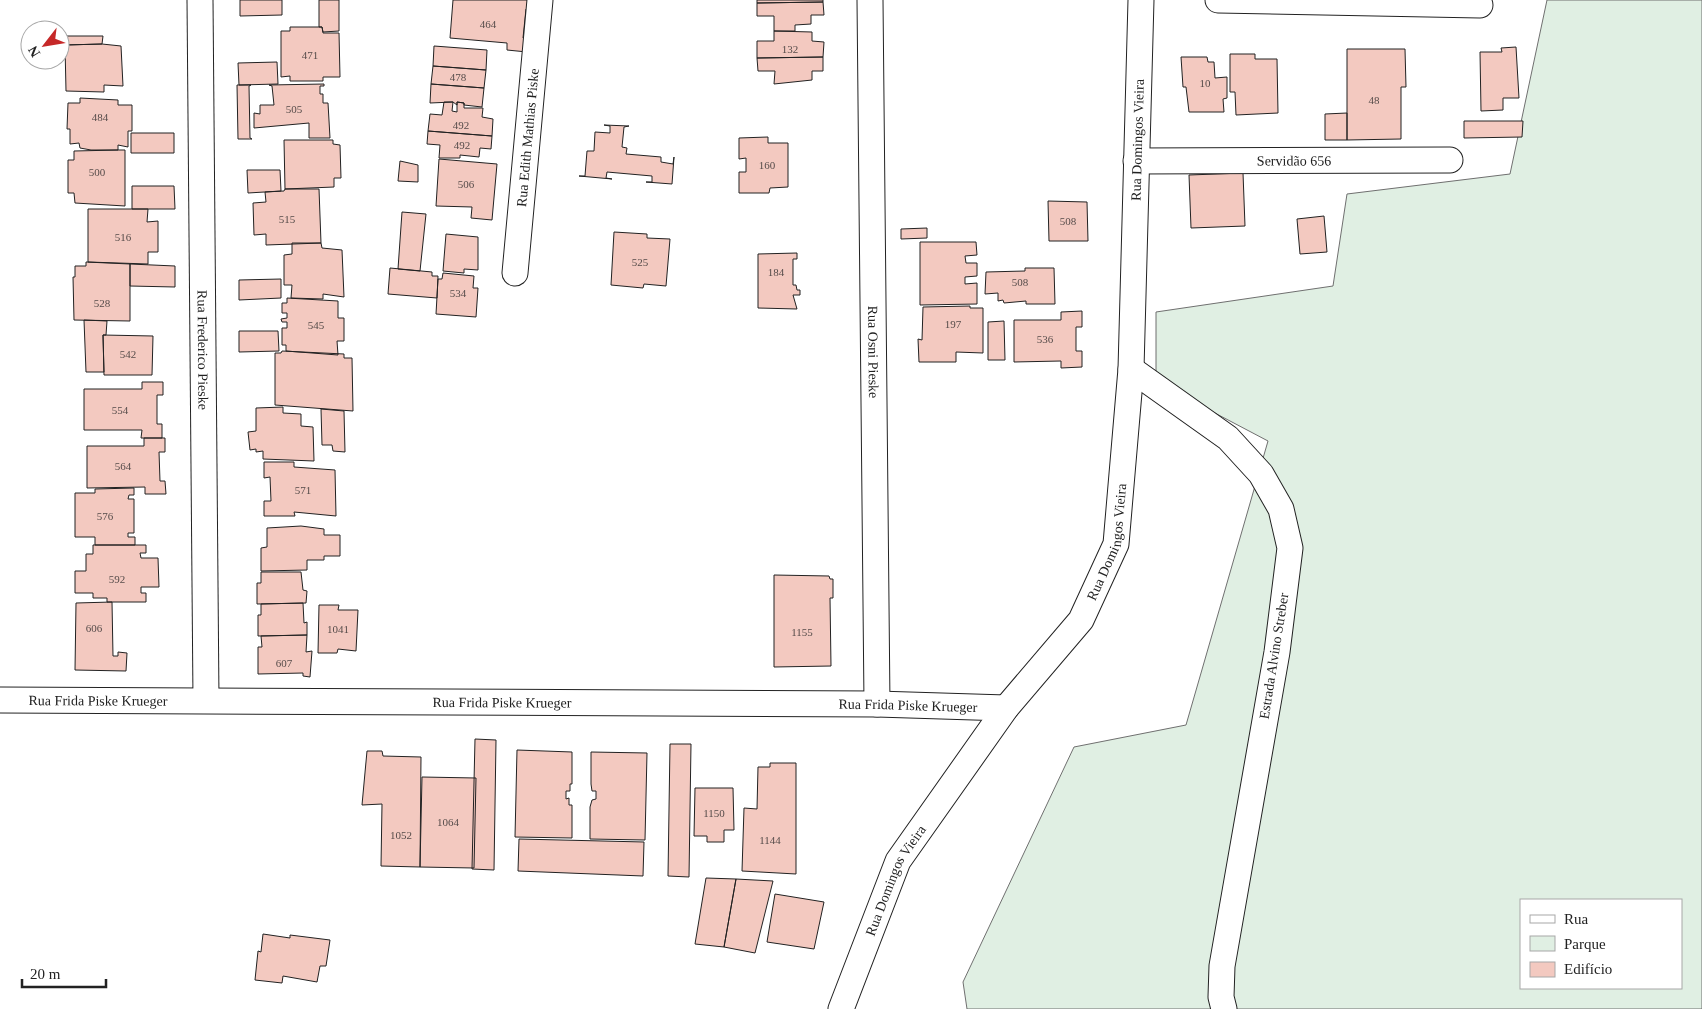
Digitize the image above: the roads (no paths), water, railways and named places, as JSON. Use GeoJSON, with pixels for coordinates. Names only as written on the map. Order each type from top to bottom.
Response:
{"type":"FeatureCollection","features":[{"type":"Feature","properties":{"kind":"street","name":"Rua Frederico Pieske"},"geometry":{"type":"LineString","coordinates":[[200,0],[206,700]]}},
{"type":"Feature","properties":{"kind":"street","name":"Rua Edith Mathias Piske"},"geometry":{"type":"LineString","coordinates":[[515,274],[540,0]]}},
{"type":"Feature","properties":{"kind":"street","name":"Rua Osni Pieske"},"geometry":{"type":"LineString","coordinates":[[870,0],[877,704]]}},
{"type":"Feature","properties":{"kind":"street","name":"Rua Domingos Vieira"},"geometry":{"type":"LineString","coordinates":[[842,1009],[898,861],[1006,708],[1081,620],[1116,544],[1131,369],[1141,0]]}},
{"type":"Feature","properties":{"kind":"street"},"geometry":{"type":"LineString","coordinates":[[1218,0],[1480,5]]}},
{"type":"Feature","properties":{"kind":"street","name":"Servidão 656"},"geometry":{"type":"LineString","coordinates":[[1136,162],[1450,160]]}},
{"type":"Feature","properties":{"kind":"street","name":"Estrada Alvino Streber"},"geometry":{"type":"LineString","coordinates":[[1131,369],[1228,438],[1261,474],[1281,509],[1290,548],[1277,652],[1222,966],[1221,996],[1224,1009]]}},
{"type":"Feature","properties":{"kind":"street","name":"Rua Frida Piske Krueger"},"geometry":{"type":"LineString","coordinates":[[0,700],[877,704],[1006,708]]}}]}
